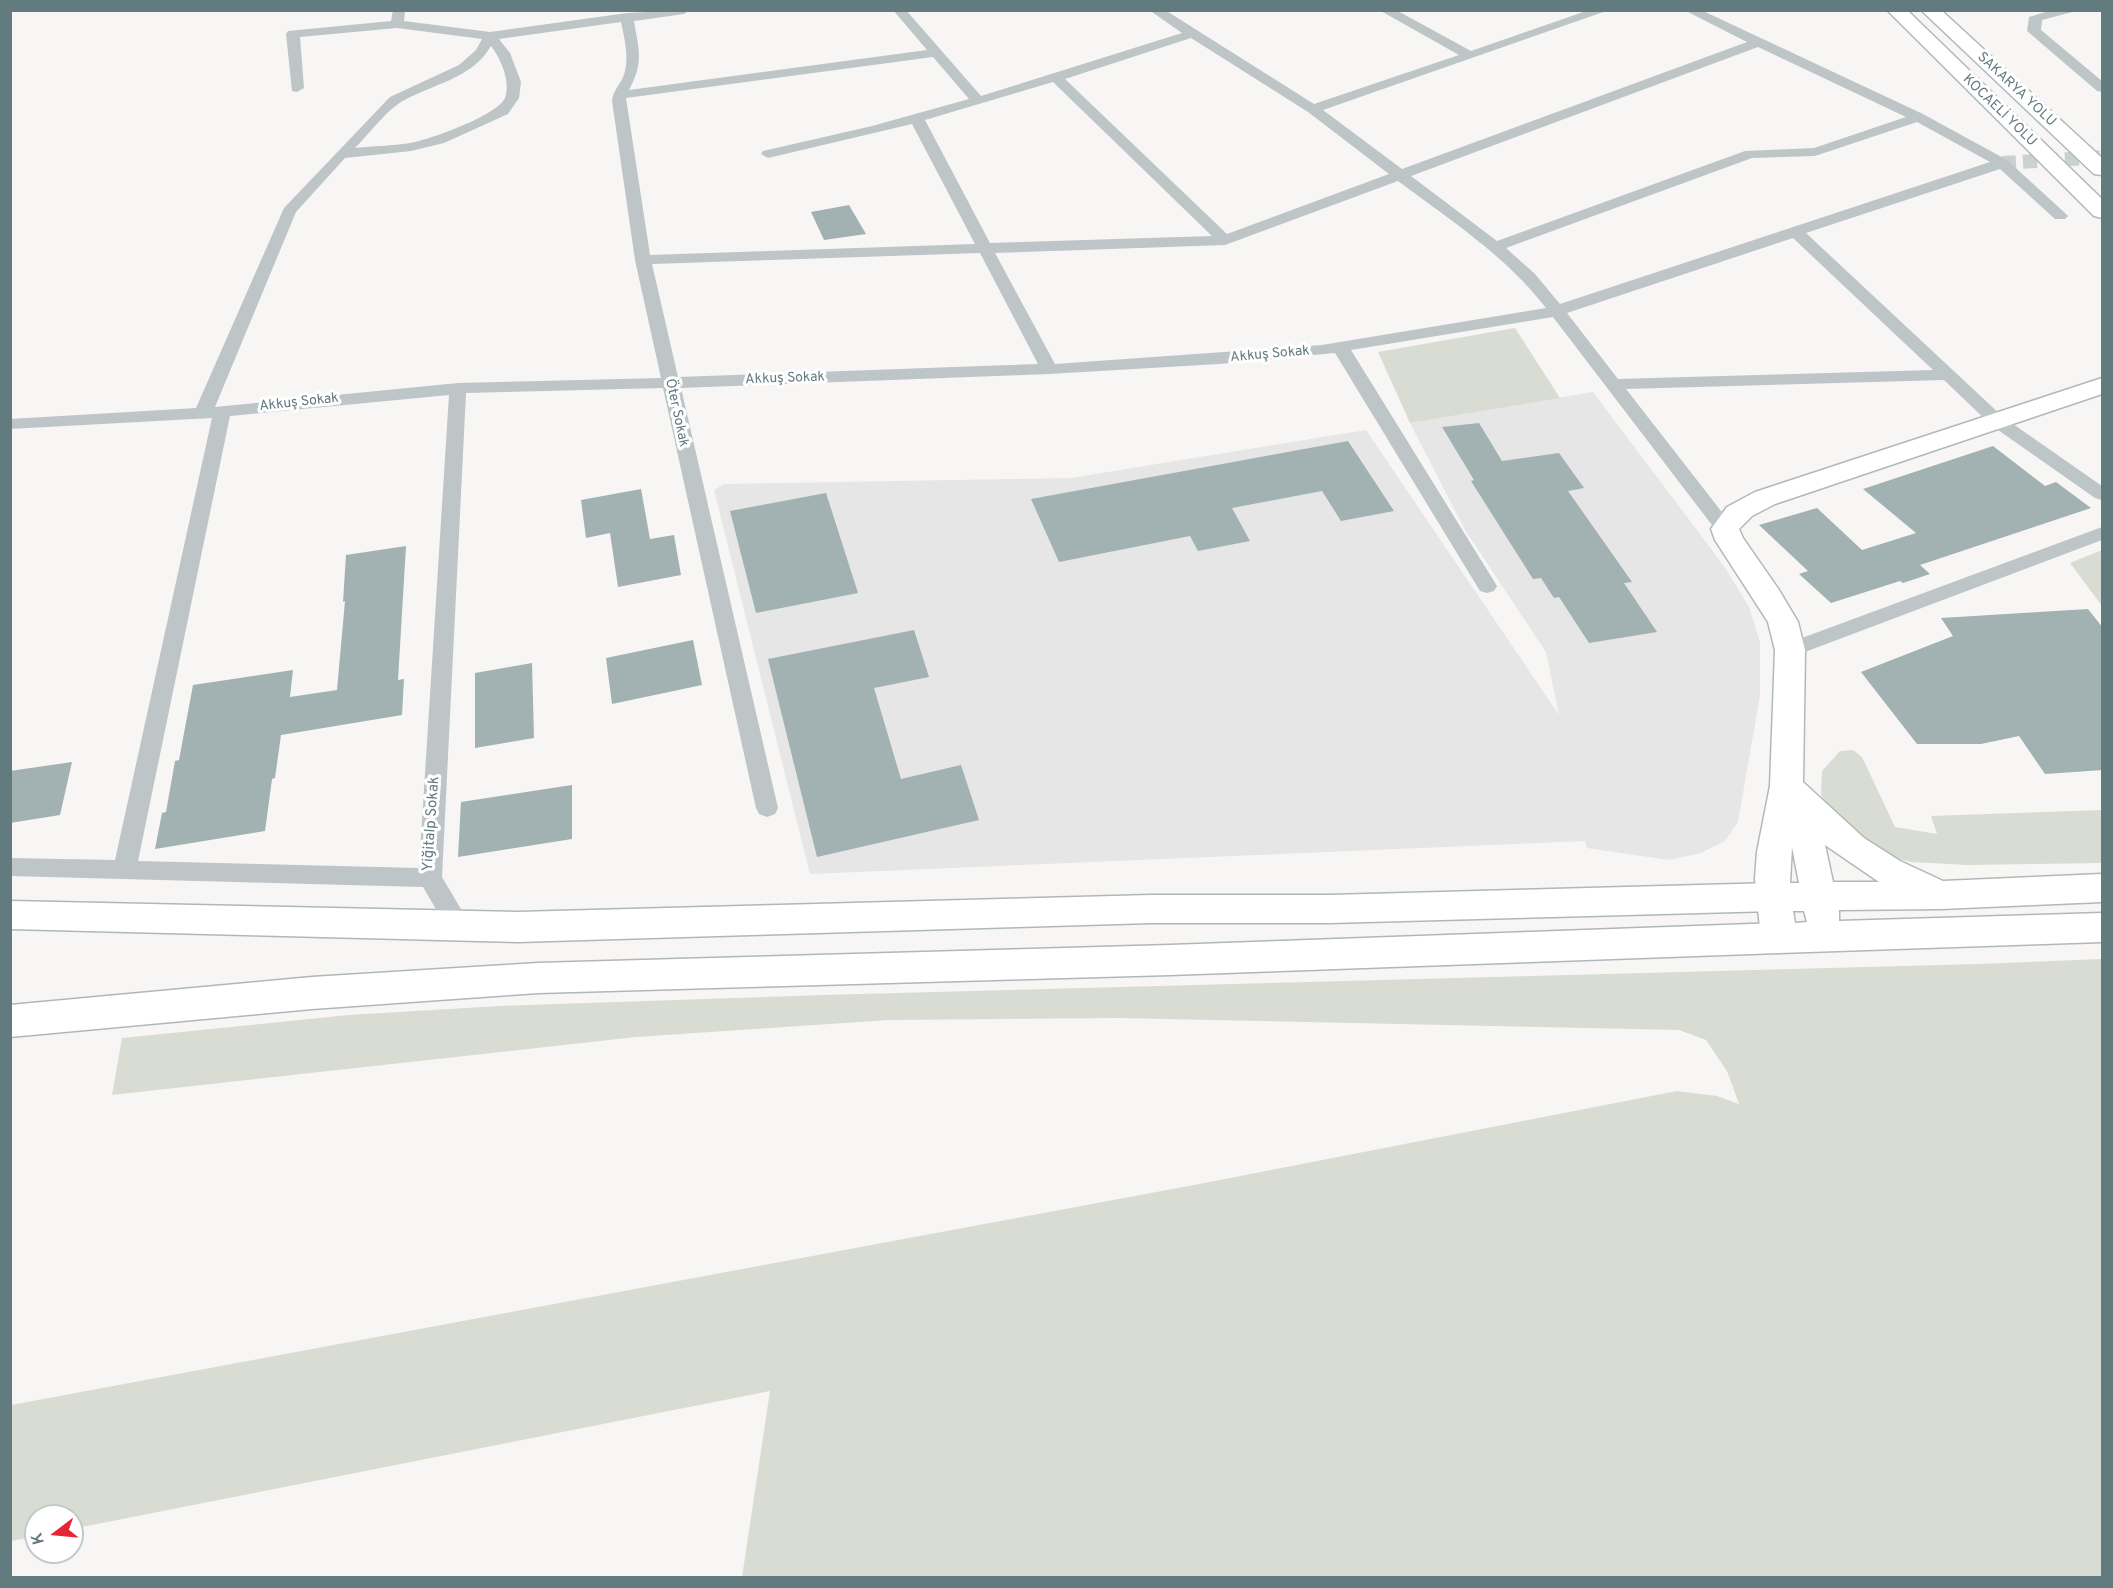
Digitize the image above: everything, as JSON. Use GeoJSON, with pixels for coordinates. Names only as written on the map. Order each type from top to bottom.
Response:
{"type":"FeatureCollection","features":[{"type":"Feature","properties":{"kind":"main road","name":"KOCAELİ YOLU"},"geometry":{"type":"LineString","coordinates":[[1896,10],[2103,211]]}},
{"type":"Feature","properties":{"kind":"main road","name":"SAKARYA YOLU"},"geometry":{"type":"LineString","coordinates":[[1930,10],[2103,169]]}},
{"type":"Feature","properties":{"kind":"main road"},"geometry":{"type":"LineString","coordinates":[[2065,175],[2103,216]]}},
{"type":"Feature","properties":{"kind":"main road"},"geometry":{"type":"LineString","coordinates":[[1779,938],[1772,879],[1774,852],[1786,786],[1790,650],[1783,622],[1774,606],[1758,579],[1728,540],[1725,529],[1731,517],[1743,508],[1765,498],[2103,386]]}},
{"type":"Feature","properties":{"kind":"main road"},"geometry":{"type":"LineString","coordinates":[[1786,786],[1831,831],[1860,855],[1898,878],[1941,895]]}},
{"type":"Feature","properties":{"kind":"main road"},"geometry":{"type":"LineString","coordinates":[[1786,786],[1807,838],[1826,937]]}},
{"type":"Feature","properties":{"kind":"main road"},"geometry":{"type":"LineString","coordinates":[[10,915],[518,927],[1151,909],[1330,909],[1774,897],[1941,895],[2103,888]]}},
{"type":"Feature","properties":{"kind":"main road"},"geometry":{"type":"LineString","coordinates":[[10,1021],[312,993],[538,978],[1170,960],[2103,928]]}},
{"type":"Feature","properties":{"kind":"street"},"geometry":{"type":"LineString","coordinates":[[396,24],[399,10]]}},
{"type":"Feature","properties":{"kind":"street"},"geometry":{"type":"LineString","coordinates":[[297,88],[293,34],[396,24],[490,36],[525,26],[684,10]]}},
{"type":"Feature","properties":{"kind":"street"},"geometry":{"type":"LineString","coordinates":[[899,10],[977,100]]}},
{"type":"Feature","properties":{"kind":"street"},"geometry":{"type":"LineString","coordinates":[[1160,13],[1186,10]]}},
{"type":"Feature","properties":{"kind":"street"},"geometry":{"type":"LineString","coordinates":[[1385,10],[1471,56]]}},
{"type":"Feature","properties":{"kind":"street"},"geometry":{"type":"LineString","coordinates":[[1313,109],[1603,10]]}},
{"type":"Feature","properties":{"kind":"street"},"geometry":{"type":"LineString","coordinates":[[1690,10],[1918,117],[2002,163],[2060,216]]}},
{"type":"Feature","properties":{"kind":"street"},"geometry":{"type":"LineString","coordinates":[[2074,10],[2038,17],[2034,20],[2034,31],[2103,88]]}},
{"type":"Feature","properties":{"kind":"street"},"geometry":{"type":"LineString","coordinates":[[1160,13],[1313,109],[1495,247],[1529,277],[1725,529]]}},
{"type":"Feature","properties":{"kind":"street"},"geometry":{"type":"LineString","coordinates":[[619,95],[632,73],[633,65],[627,17]]}},
{"type":"Feature","properties":{"kind":"street"},"geometry":{"type":"LineString","coordinates":[[768,154],[917,119],[1056,78],[1194,33]]}},
{"type":"Feature","properties":{"kind":"street"},"geometry":{"type":"LineString","coordinates":[[124,871],[213,412],[289,211],[395,100],[464,68],[475,59],[490,36]]}},
{"type":"Feature","properties":{"kind":"street"},"geometry":{"type":"LineString","coordinates":[[342,154],[411,147],[439,140],[503,111],[512,98],[514,82],[503,53],[490,36]]}},
{"type":"Feature","properties":{"kind":"street"},"geometry":{"type":"LineString","coordinates":[[643,260],[1225,240],[1759,42]]}},
{"type":"Feature","properties":{"kind":"street"},"geometry":{"type":"LineString","coordinates":[[619,95],[936,53]]}},
{"type":"Feature","properties":{"kind":"street"},"geometry":{"type":"LineString","coordinates":[[1056,78],[1225,240]]}},
{"type":"Feature","properties":{"kind":"street","name":"Öter Sokak"},"geometry":{"type":"LineString","coordinates":[[619,95],[643,260],[767,808]]}},
{"type":"Feature","properties":{"kind":"street"},"geometry":{"type":"LineString","coordinates":[[1495,247],[1750,154],[1815,152],[1918,117]]}},
{"type":"Feature","properties":{"kind":"street"},"geometry":{"type":"LineString","coordinates":[[917,119],[1049,369]]}},
{"type":"Feature","properties":{"kind":"street","name":"Akkuş Sokak"},"geometry":{"type":"LineString","coordinates":[[10,424],[213,412],[458,388],[670,383],[1049,369],[1265,356],[1340,347],[1556,311],[2002,163]]}},
{"type":"Feature","properties":{"kind":"street"},"geometry":{"type":"LineString","coordinates":[[1796,232],[1997,421],[2103,494]]}},
{"type":"Feature","properties":{"kind":"street"},"geometry":{"type":"LineString","coordinates":[[1340,347],[1487,586]]}},
{"type":"Feature","properties":{"kind":"street"},"geometry":{"type":"LineString","coordinates":[[1611,384],[1947,375]]}},
{"type":"Feature","properties":{"kind":"street","name":"Yiğitalp Sokak"},"geometry":{"type":"LineString","coordinates":[[10,867],[430,878],[458,388]]}},
{"type":"Feature","properties":{"kind":"street"},"geometry":{"type":"LineString","coordinates":[[1790,650],[2103,533]]}},
{"type":"Feature","properties":{"kind":"street"},"geometry":{"type":"LineString","coordinates":[[430,878],[459,926]]}},
{"type":"Feature","properties":{"kind":"shaded area"},"geometry":{"type":"Polygon","coordinates":[[[1515,328],[1560,398],[1410,423],[1378,352],[1515,328]]]}},
{"type":"Feature","properties":{"kind":"shaded area"},"geometry":{"type":"Polygon","coordinates":[[[1593,392],[1724,566],[1749,607],[1760,642],[1760,695],[1738,822],[1725,841],[1701,853],[1669,860],[1587,848],[1585,841],[810,874],[714,490],[724,484],[1071,478],[1366,430],[1559,715],[1546,652],[1465,530],[1410,423],[1593,392]]]}},
{"type":"Feature","properties":{"kind":"shaded area"},"geometry":{"type":"Polygon","coordinates":[[[2102,550],[2102,606],[2070,563],[2102,550]]]}},
{"type":"Feature","properties":{"kind":"shaded area"},"geometry":{"type":"Polygon","coordinates":[[[1853,750],[1862,757],[1895,827],[1937,834],[1931,816],[2102,810],[2102,863],[1967,865],[1911,862],[1892,857],[1861,841],[1829,810],[1821,794],[1822,771],[1840,751],[1853,750]]]}},
{"type":"Feature","properties":{"kind":"shaded area"},"geometry":{"type":"Polygon","coordinates":[[[2102,959],[2102,1577],[742,1577],[770,1391],[84,1527],[84,1504],[24,1504],[24,1538],[11,1541],[11,1405],[1194,1185],[1677,1091],[1717,1096],[1739,1104],[1727,1071],[1706,1040],[1679,1030],[1119,1018],[889,1020],[636,1037],[112,1095],[122,1038],[349,1015],[499,1006],[2102,959]]]}},
{"type":"Feature","properties":{"kind":"building"},"geometry":{"type":"Polygon","coordinates":[[[849,205],[866,234],[824,240],[811,212],[849,205]]]}},
{"type":"Feature","properties":{"kind":"building"},"geometry":{"type":"Polygon","coordinates":[[[1479,423],[1502,461],[1559,453],[1584,488],[1568,491],[1632,582],[1624,583],[1657,632],[1589,643],[1559,597],[1554,598],[1541,578],[1533,579],[1471,481],[1474,480],[1442,427],[1479,423]]]}},
{"type":"Feature","properties":{"kind":"building"},"geometry":{"type":"Polygon","coordinates":[[[1348,441],[1394,511],[1341,521],[1322,491],[1232,508],[1250,541],[1198,551],[1190,536],[1059,562],[1031,499],[1348,441]]]}},
{"type":"Feature","properties":{"kind":"building"},"geometry":{"type":"Polygon","coordinates":[[[1993,446],[2045,486],[2056,482],[2091,508],[1920,565],[1930,574],[1831,603],[1799,574],[1808,571],[1759,525],[1817,508],[1862,550],[1916,533],[1863,489],[1993,446]]]}},
{"type":"Feature","properties":{"kind":"building"},"geometry":{"type":"Polygon","coordinates":[[[641,489],[650,539],[674,535],[681,575],[618,587],[610,533],[586,538],[581,500],[641,489]]]}},
{"type":"Feature","properties":{"kind":"building"},"geometry":{"type":"Polygon","coordinates":[[[826,493],[858,593],[756,613],[730,511],[826,493]]]}},
{"type":"Feature","properties":{"kind":"building"},"geometry":{"type":"Polygon","coordinates":[[[406,546],[398,680],[404,679],[402,715],[281,735],[265,831],[155,849],[162,813],[166,812],[175,761],[179,760],[193,685],[293,670],[290,697],[337,690],[345,601],[343,602],[346,555],[406,546]]]}},
{"type":"Feature","properties":{"kind":"building"},"geometry":{"type":"Polygon","coordinates":[[[2088,609],[2103,628],[2103,770],[2045,774],[2019,736],[1981,744],[1917,744],[1861,672],[1953,636],[1941,618],[2088,609]]]}},
{"type":"Feature","properties":{"kind":"building"},"geometry":{"type":"Polygon","coordinates":[[[914,630],[929,677],[874,688],[901,779],[961,765],[979,820],[817,857],[768,659],[914,630]]]}},
{"type":"Feature","properties":{"kind":"building"},"geometry":{"type":"Polygon","coordinates":[[[693,640],[702,685],[612,704],[606,658],[693,640]]]}},
{"type":"Feature","properties":{"kind":"building"},"geometry":{"type":"Polygon","coordinates":[[[532,663],[534,738],[475,748],[475,673],[532,663]]]}},
{"type":"Feature","properties":{"kind":"building"},"geometry":{"type":"Polygon","coordinates":[[[72,762],[60,815],[10,823],[10,771],[72,762]]]}},
{"type":"Feature","properties":{"kind":"building"},"geometry":{"type":"Polygon","coordinates":[[[572,785],[572,839],[458,857],[461,802],[572,785]]]}},
{"type":"Feature","properties":{"kind":"tunnel"},"geometry":{"type":"LineString","coordinates":[[2002,163],[2102,157]]}}]}
